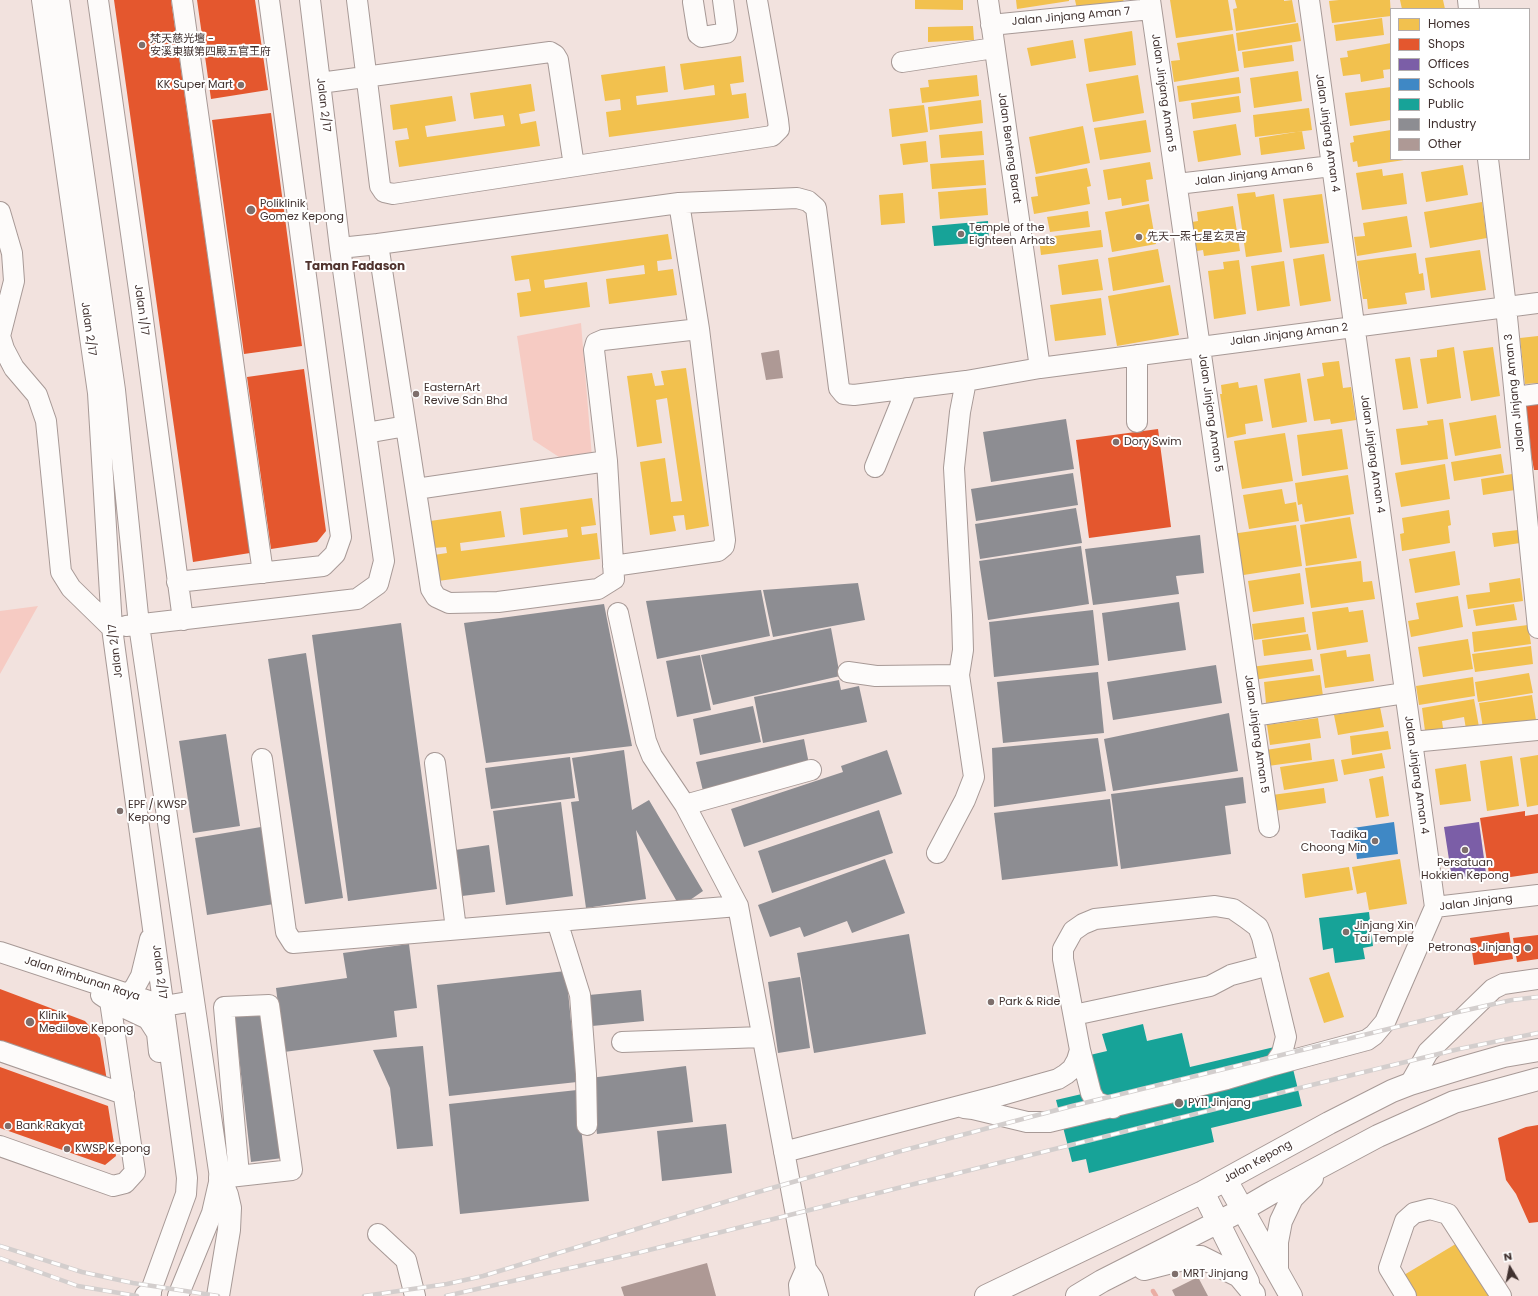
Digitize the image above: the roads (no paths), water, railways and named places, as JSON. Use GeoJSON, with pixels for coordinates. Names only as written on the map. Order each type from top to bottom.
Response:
{"type":"FeatureCollection","features":[{"type":"Feature","properties":{"kind":"main road","name":"Jalan Kepong"},"geometry":{"type":"LineString","coordinates":[[986,1296],[1203,1192],[1329,1123],[1385,1095],[1410,1084],[1504,1056],[1538,1050]]}},
{"type":"Feature","properties":{"kind":"main road"},"geometry":{"type":"LineString","coordinates":[[1077,1296],[1102,1281],[1242,1210],[1378,1136],[1454,1102],[1538,1079]]}},
{"type":"Feature","properties":{"kind":"main road"},"geometry":{"type":"LineString","coordinates":[[1278,1273],[1277,1242],[1281,1221],[1285,1210],[1292,1198],[1329,1162]]}},
{"type":"Feature","properties":{"kind":"main road"},"geometry":{"type":"LineString","coordinates":[[218,1296],[229,1230],[230,1177]]}},
{"type":"Feature","properties":{"kind":"main road"},"geometry":{"type":"LineString","coordinates":[[1226,1180],[1291,1296]]}},
{"type":"Feature","properties":{"kind":"main road"},"geometry":{"type":"LineString","coordinates":[[1203,1192],[1255,1295]]}},
{"type":"Feature","properties":{"kind":"main road"},"geometry":{"type":"LineString","coordinates":[[1059,1296],[1102,1281],[1185,1258],[1201,1257],[1239,1276],[1255,1295]]}},
{"type":"Feature","properties":{"kind":"street","name":"Jalan 2/17"},"geometry":{"type":"LineString","coordinates":[[42,0],[98,393],[112,628],[187,1178],[186,1194],[148,1295]]}},
{"type":"Feature","properties":{"kind":"street","name":"Jalan 2/17"},"geometry":{"type":"LineString","coordinates":[[59,0],[115,390],[139,625],[194,1001],[230,1177],[212,1213],[178,1296]]}},
{"type":"Feature","properties":{"kind":"street","name":"Jalan 1/17"},"geometry":{"type":"LineString","coordinates":[[98,0],[140,297],[183,620]]}},
{"type":"Feature","properties":{"kind":"street"},"geometry":{"type":"LineString","coordinates":[[182,0],[262,573]]}},
{"type":"Feature","properties":{"kind":"street"},"geometry":{"type":"LineString","coordinates":[[177,582],[323,566],[335,554],[341,537],[269,0]]}},
{"type":"Feature","properties":{"kind":"street","name":"Jalan 2/17"},"geometry":{"type":"LineString","coordinates":[[139,625],[357,599],[378,584],[384,561],[340,248],[310,0]]}},
{"type":"Feature","properties":{"kind":"street"},"geometry":{"type":"LineString","coordinates":[[357,0],[380,186],[384,192],[393,194],[772,136],[779,129],[757,0]]}},
{"type":"Feature","properties":{"kind":"street"},"geometry":{"type":"LineString","coordinates":[[693,2],[698,34],[702,37],[726,33],[727,30],[723,0]]}},
{"type":"Feature","properties":{"kind":"street","name":"Jalan Benteng Barat"},"geometry":{"type":"LineString","coordinates":[[988,0],[1040,368]]}},
{"type":"Feature","properties":{"kind":"street","name":"Jalan Jinjang Aman 4"},"geometry":{"type":"LineString","coordinates":[[1309,0],[1435,907]]}},
{"type":"Feature","properties":{"kind":"street","name":"Jalan Jinjang Aman 7"},"geometry":{"type":"LineString","coordinates":[[991,25],[1151,5]]}},
{"type":"Feature","properties":{"kind":"street","name":"Jalan Jinjang Aman 5"},"geometry":{"type":"LineString","coordinates":[[1151,5],[1270,827]]}},
{"type":"Feature","properties":{"kind":"street"},"geometry":{"type":"LineString","coordinates":[[902,62],[994,48]]}},
{"type":"Feature","properties":{"kind":"street"},"geometry":{"type":"LineString","coordinates":[[320,83],[550,52],[555,55],[558,60],[574,166]]}},
{"type":"Feature","properties":{"kind":"street","name":"Jalan Jinjang Aman 3"},"geometry":{"type":"LineString","coordinates":[[1488,160],[1515,397],[1532,494],[1538,623]]}},
{"type":"Feature","properties":{"kind":"street","name":"Jalan Jinjang Aman 6"},"geometry":{"type":"LineString","coordinates":[[1177,184],[1332,166]]}},
{"type":"Feature","properties":{"kind":"street","name":"Jalan Jinjang Aman 2"},"geometry":{"type":"LineString","coordinates":[[340,248],[679,203],[796,198],[808,201],[816,208],[839,388],[844,394],[854,395],[966,381],[1040,368],[1538,303]]}},
{"type":"Feature","properties":{"kind":"street"},"geometry":{"type":"LineString","coordinates":[[613,566],[718,551],[724,546],[725,540],[699,329],[679,203]]}},
{"type":"Feature","properties":{"kind":"street"},"geometry":{"type":"LineString","coordinates":[[0,212],[12,253],[14,281],[0,336],[4,349],[7,371],[37,395],[46,421],[61,572],[71,588],[112,628],[139,625]]}},
{"type":"Feature","properties":{"kind":"street"},"geometry":{"type":"LineString","coordinates":[[378,244],[431,588],[436,597],[449,603],[498,602],[598,589],[614,579],[607,461],[594,350],[596,343],[603,340],[699,329]]}},
{"type":"Feature","properties":{"kind":"street"},"geometry":{"type":"LineString","coordinates":[[1137,355],[1137,422]]}},
{"type":"Feature","properties":{"kind":"street"},"geometry":{"type":"LineString","coordinates":[[937,853],[965,800],[974,778],[960,675],[962,615],[954,468],[960,412],[966,381]]}},
{"type":"Feature","properties":{"kind":"street"},"geometry":{"type":"LineString","coordinates":[[875,467],[907,388]]}},
{"type":"Feature","properties":{"kind":"street"},"geometry":{"type":"LineString","coordinates":[[1515,397],[1538,394]]}},
{"type":"Feature","properties":{"kind":"street"},"geometry":{"type":"LineString","coordinates":[[366,433],[406,426]]}},
{"type":"Feature","properties":{"kind":"street"},"geometry":{"type":"LineString","coordinates":[[416,489],[607,461]]}},
{"type":"Feature","properties":{"kind":"street"},"geometry":{"type":"LineString","coordinates":[[618,613],[646,741],[652,756],[685,805],[738,906],[762,1037],[789,1146],[806,1269],[813,1279],[818,1296]]}},
{"type":"Feature","properties":{"kind":"street"},"geometry":{"type":"LineString","coordinates":[[848,672],[876,676],[960,675]]}},
{"type":"Feature","properties":{"kind":"street"},"geometry":{"type":"LineString","coordinates":[[1253,716],[1405,693]]}},
{"type":"Feature","properties":{"kind":"street"},"geometry":{"type":"LineString","coordinates":[[1412,742],[1538,730]]}},
{"type":"Feature","properties":{"kind":"street"},"geometry":{"type":"LineString","coordinates":[[262,759],[286,932],[293,943],[738,906]]}},
{"type":"Feature","properties":{"kind":"street"},"geometry":{"type":"LineString","coordinates":[[435,763],[456,929]]}},
{"type":"Feature","properties":{"kind":"street"},"geometry":{"type":"LineString","coordinates":[[685,805],[811,770]]}},
{"type":"Feature","properties":{"kind":"street","name":"Jalan Jinjang"},"geometry":{"type":"LineString","coordinates":[[1310,1055],[1358,1043],[1374,1035],[1385,1022],[1435,907],[1538,895]]}},
{"type":"Feature","properties":{"kind":"street"},"geometry":{"type":"LineString","coordinates":[[1113,1108],[1096,1102],[1091,1093],[1080,1050],[1064,959],[1064,949],[1073,931],[1083,924],[1095,919],[1215,906],[1233,909],[1258,927],[1262,937],[1286,1037],[1296,1049],[1310,1055]]}},
{"type":"Feature","properties":{"kind":"street"},"geometry":{"type":"LineString","coordinates":[[557,921],[580,995],[586,1074],[587,1125]]}},
{"type":"Feature","properties":{"kind":"street"},"geometry":{"type":"LineString","coordinates":[[129,994],[141,976],[153,923]]}},
{"type":"Feature","properties":{"kind":"street","name":"Jalan Rimbunan Raya"},"geometry":{"type":"LineString","coordinates":[[0,952],[164,1006]]}},
{"type":"Feature","properties":{"kind":"street"},"geometry":{"type":"LineString","coordinates":[[1074,1015],[1210,986],[1231,975],[1269,965]]}},
{"type":"Feature","properties":{"kind":"street"},"geometry":{"type":"LineString","coordinates":[[79,978],[110,1001],[148,1019],[157,1033],[161,1066],[173,1081]]}},
{"type":"Feature","properties":{"kind":"street"},"geometry":{"type":"LineString","coordinates":[[1410,1084],[1428,1052],[1493,989],[1503,984],[1538,979]]}},
{"type":"Feature","properties":{"kind":"street"},"geometry":{"type":"LineString","coordinates":[[0,1146],[113,1186],[126,1183],[135,1172],[110,1001]]}},
{"type":"Feature","properties":{"kind":"street"},"geometry":{"type":"LineString","coordinates":[[164,1006],[194,1001]]}},
{"type":"Feature","properties":{"kind":"street"},"geometry":{"type":"LineString","coordinates":[[269,1005],[292,1170],[230,1177],[224,1006],[269,1005]]}},
{"type":"Feature","properties":{"kind":"street"},"geometry":{"type":"LineString","coordinates":[[622,1042],[762,1037]]}},
{"type":"Feature","properties":{"kind":"street"},"geometry":{"type":"LineString","coordinates":[[1274,1065],[1282,1053],[1286,1037]]}},
{"type":"Feature","properties":{"kind":"street"},"geometry":{"type":"LineString","coordinates":[[0,1050],[124,1094]]}},
{"type":"Feature","properties":{"kind":"street"},"geometry":{"type":"LineString","coordinates":[[789,1146],[954,1108],[1058,1079],[1072,1069],[1080,1050]]}},
{"type":"Feature","properties":{"kind":"street"},"geometry":{"type":"LineString","coordinates":[[954,1108],[973,1109],[1027,1122],[1049,1122],[1227,1080],[1310,1055]]}},
{"type":"Feature","properties":{"kind":"street"},"geometry":{"type":"LineString","coordinates":[[1490,1092],[1538,1085]]}},
{"type":"Feature","properties":{"kind":"street"},"geometry":{"type":"LineString","coordinates":[[1407,1296],[1389,1268],[1405,1221],[1414,1213],[1430,1209],[1448,1214],[1500,1296]]}},
{"type":"Feature","properties":{"kind":"street"},"geometry":{"type":"LineString","coordinates":[[1407,1296],[1399,1269],[1412,1231],[1419,1224],[1431,1220],[1443,1224],[1489,1296]]}},
{"type":"Feature","properties":{"kind":"street"},"geometry":{"type":"LineString","coordinates":[[378,1234],[406,1260],[415,1296]]}},
{"type":"Feature","properties":{"kind":"street"},"geometry":{"type":"LineString","coordinates":[[800,1296],[799,1285],[806,1269]]}},
{"type":"Feature","properties":{"kind":"waterway"},"geometry":{"type":"LineString","coordinates":[[1153,1291],[1156,1296]]}},
{"type":"Feature","properties":{"kind":"railway"},"geometry":{"type":"LineString","coordinates":[[364,1296],[447,1284],[483,1276],[751,1194],[901,1151],[1072,1106],[1458,1012],[1512,1000],[1538,997]]}},
{"type":"Feature","properties":{"kind":"railway"},"geometry":{"type":"LineString","coordinates":[[446,1296],[637,1253],[1459,1049],[1538,1033]]}},
{"type":"Feature","properties":{"kind":"railway"},"geometry":{"type":"LineString","coordinates":[[0,1246],[82,1272],[133,1283],[218,1296]]}},
{"type":"Feature","properties":{"kind":"railway"},"geometry":{"type":"LineString","coordinates":[[0,1258],[78,1286],[137,1296]]}},
{"type":"Feature","properties":{"kind":"place","name":"梵天慈光壇 - 安溪東嶽第四殿五官王府"},"geometry":{"type":"Point","coordinates":[142,45]}},
{"type":"Feature","properties":{"kind":"place","name":"KK Super Mart"},"geometry":{"type":"Point","coordinates":[241,85]}},
{"type":"Feature","properties":{"kind":"place","name":"Poliklinik Gomez Kepong"},"geometry":{"type":"Point","coordinates":[251,210]}},
{"type":"Feature","properties":{"kind":"place","name":"Temple of the Eighteen Arhats"},"geometry":{"type":"Point","coordinates":[961,234]}},
{"type":"Feature","properties":{"kind":"place","name":"先天一炁七星玄灵宫"},"geometry":{"type":"Point","coordinates":[1139,237]}},
{"type":"Feature","properties":{"kind":"place","name":"EasternArt Revive Sdn Bhd"},"geometry":{"type":"Point","coordinates":[416,394]}},
{"type":"Feature","properties":{"kind":"place","name":"Dory Swim"},"geometry":{"type":"Point","coordinates":[1116,442]}},
{"type":"Feature","properties":{"kind":"place","name":"EPF / KWSP Kepong"},"geometry":{"type":"Point","coordinates":[120,811]}},
{"type":"Feature","properties":{"kind":"place","name":"Tadika Choong Min"},"geometry":{"type":"Point","coordinates":[1375,841]}},
{"type":"Feature","properties":{"kind":"place","name":"Persatuan Hokkien Kepong"},"geometry":{"type":"Point","coordinates":[1465,850]}},
{"type":"Feature","properties":{"kind":"place","name":"Jinjang Xin Tai Temple"},"geometry":{"type":"Point","coordinates":[1346,932]}},
{"type":"Feature","properties":{"kind":"place","name":"Petronas Jinjang"},"geometry":{"type":"Point","coordinates":[1528,948]}},
{"type":"Feature","properties":{"kind":"place","name":"Park & Ride"},"geometry":{"type":"Point","coordinates":[991,1002]}},
{"type":"Feature","properties":{"kind":"place","name":"Klinik Medilove Kepong"},"geometry":{"type":"Point","coordinates":[30,1022]}},
{"type":"Feature","properties":{"kind":"place","name":"PY11 Jinjang"},"geometry":{"type":"Point","coordinates":[1179,1103]}},
{"type":"Feature","properties":{"kind":"place","name":"Bank Rakyat"},"geometry":{"type":"Point","coordinates":[8,1126]}},
{"type":"Feature","properties":{"kind":"place","name":"KWSP Kepong"},"geometry":{"type":"Point","coordinates":[67,1149]}},
{"type":"Feature","properties":{"kind":"place","name":"MRT Jinjang"},"geometry":{"type":"Point","coordinates":[1175,1274]}},
{"type":"Feature","properties":{"kind":"district","name":"Taman Fadason"},"geometry":{"type":"Point","coordinates":[355,267]}}]}
